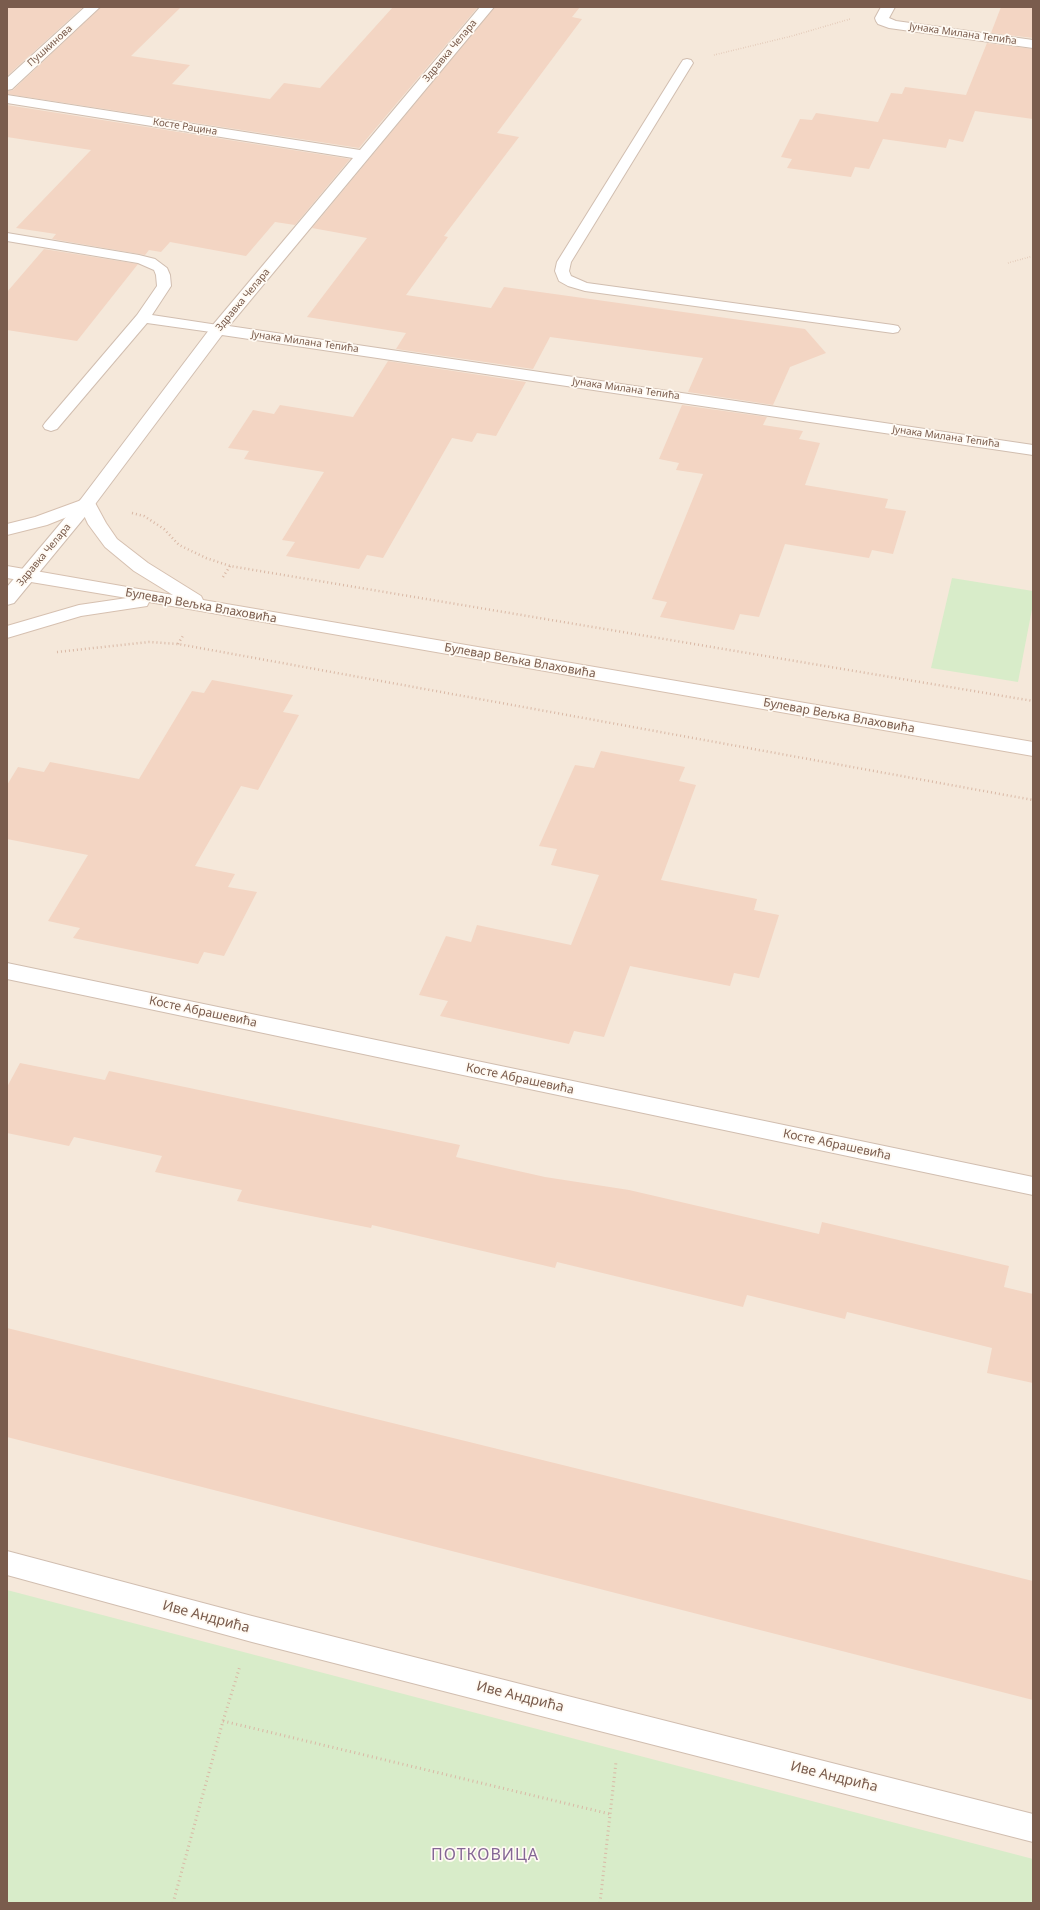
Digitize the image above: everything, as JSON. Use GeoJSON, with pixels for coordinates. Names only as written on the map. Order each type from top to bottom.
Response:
{"type":"FeatureCollection","features":[{"type":"Feature","properties":{"kind":"street","name":"Пушкинова"},"geometry":{"type":"LineString","coordinates":[[7,86],[93,7]]}},
{"type":"Feature","properties":{"kind":"street","name":"Здравка Челара"},"geometry":{"type":"LineString","coordinates":[[7,599],[87,503],[218,329],[488,7]]}},
{"type":"Feature","properties":{"kind":"street","name":"Јунака Милана Тепића"},"geometry":{"type":"LineString","coordinates":[[888,7],[882,18],[883,21],[894,25],[1033,44]]}},
{"type":"Feature","properties":{"kind":"street","name":"Косте Рацина"},"geometry":{"type":"LineString","coordinates":[[7,99],[362,156]]}},
{"type":"Feature","properties":{"kind":"street","name":"Јунака Милана Тепића"},"geometry":{"type":"LineString","coordinates":[[218,329],[1033,450]]}},
{"type":"Feature","properties":{"kind":"street"},"geometry":{"type":"LineString","coordinates":[[7,530],[41,521],[87,503],[97,524],[111,542],[141,567],[204,606]]}},
{"type":"Feature","properties":{"kind":"street","name":"Булевар Вељка Влаховића"},"geometry":{"type":"LineString","coordinates":[[7,572],[1033,749]]}},
{"type":"Feature","properties":{"kind":"street"},"geometry":{"type":"LineString","coordinates":[[7,632],[79,611],[120,604],[164,600]]}},
{"type":"Feature","properties":{"kind":"street","name":"Косте Абрашевића"},"geometry":{"type":"LineString","coordinates":[[7,971],[1033,1186]]}},
{"type":"Feature","properties":{"kind":"street","name":"Иве Андрића"},"geometry":{"type":"LineString","coordinates":[[7,1563],[252,1629],[1033,1828]]}},
{"type":"Feature","properties":{"kind":"lane"},"geometry":{"type":"LineString","coordinates":[[687,63],[564,262],[562,272],[564,278],[585,287],[893,329]]}},
{"type":"Feature","properties":{"kind":"lane"},"geometry":{"type":"LineString","coordinates":[[7,237],[139,259],[160,268],[163,275],[164,286],[143,318],[51,426]]}},
{"type":"Feature","properties":{"kind":"lane"},"geometry":{"type":"LineString","coordinates":[[143,318],[218,329]]}},
{"type":"Feature","properties":{"kind":"path"},"geometry":{"type":"LineString","coordinates":[[687,63],[720,53],[792,36],[848,20],[855,16]]}},
{"type":"Feature","properties":{"kind":"path"},"geometry":{"type":"LineString","coordinates":[[1008,263],[1033,256]]}},
{"type":"Feature","properties":{"kind":"path"},"geometry":{"type":"LineString","coordinates":[[87,503],[144,516],[164,529],[179,545],[206,558],[230,566],[1033,701]]}},
{"type":"Feature","properties":{"kind":"path"},"geometry":{"type":"LineString","coordinates":[[54,652],[149,642],[178,644],[1033,800]]}},
{"type":"Feature","properties":{"kind":"path"},"geometry":{"type":"LineString","coordinates":[[173,1903],[223,1721],[252,1629]]}},
{"type":"Feature","properties":{"kind":"path"},"geometry":{"type":"LineString","coordinates":[[223,1721],[610,1814]]}},
{"type":"Feature","properties":{"kind":"path"},"geometry":{"type":"LineString","coordinates":[[600,1903],[621,1723]]}},
{"type":"Feature","properties":{"kind":"shaded area"},"geometry":{"type":"Polygon","coordinates":[[[7,7],[1033,7],[1033,1903],[7,1903],[7,7]]]}},
{"type":"Feature","properties":{"kind":"green space"},"geometry":{"type":"Polygon","coordinates":[[[952,578],[1033,591],[1033,604],[1018,682],[931,668],[952,578]]]}},
{"type":"Feature","properties":{"kind":"green space"},"geometry":{"type":"Polygon","coordinates":[[[7,1590],[1033,1859],[1033,1903],[7,1903],[7,1590]]]}},
{"type":"Feature","properties":{"kind":"building"},"geometry":{"type":"Polygon","coordinates":[[[7,7],[83,7],[7,76],[7,7]]]}},
{"type":"Feature","properties":{"kind":"building"},"geometry":{"type":"Polygon","coordinates":[[[101,7],[181,7],[131,56],[190,65],[172,84],[270,99],[284,83],[320,88],[393,7],[478,7],[359,148],[7,94],[7,91],[13,90],[101,7]]]}},
{"type":"Feature","properties":{"kind":"building"},"geometry":{"type":"Polygon","coordinates":[[[495,7],[580,7],[572,17],[582,19],[497,133],[519,137],[444,236],[448,237],[406,295],[491,308],[504,287],[805,329],[826,353],[790,367],[773,405],[688,392],[703,358],[550,337],[533,369],[396,349],[406,333],[307,317],[367,238],[312,228],[495,7]]]}},
{"type":"Feature","properties":{"kind":"building"},"geometry":{"type":"Polygon","coordinates":[[[1001,7],[1033,7],[1033,38],[991,33],[1001,7]]]}},
{"type":"Feature","properties":{"kind":"building"},"geometry":{"type":"Polygon","coordinates":[[[987,43],[1033,49],[1033,119],[975,111],[963,142],[949,139],[946,148],[883,139],[869,169],[855,167],[851,177],[787,168],[792,159],[781,157],[800,119],[812,120],[816,113],[878,122],[891,93],[902,94],[905,87],[966,95],[987,43]]]}},
{"type":"Feature","properties":{"kind":"building"},"geometry":{"type":"Polygon","coordinates":[[[7,105],[350,159],[295,225],[275,222],[246,256],[170,242],[161,252],[149,250],[145,255],[52,239],[56,234],[16,228],[91,150],[7,137],[7,105]]]}},
{"type":"Feature","properties":{"kind":"building"},"geometry":{"type":"Polygon","coordinates":[[[44,249],[138,264],[77,341],[7,330],[7,292],[44,249]]]}},
{"type":"Feature","properties":{"kind":"building"},"geometry":{"type":"Polygon","coordinates":[[[388,361],[526,382],[496,436],[477,433],[472,442],[452,438],[383,558],[367,555],[359,569],[286,556],[295,542],[282,540],[324,472],[244,459],[249,451],[228,448],[253,410],[274,414],[280,405],[353,417],[388,361]]]}},
{"type":"Feature","properties":{"kind":"building"},"geometry":{"type":"Polygon","coordinates":[[[682,405],[767,417],[763,425],[803,431],[799,439],[820,443],[805,485],[888,499],[885,508],[906,511],[893,554],[872,550],[869,558],[785,544],[759,617],[740,614],[734,630],[660,617],[667,602],[652,599],[703,474],[676,470],[679,463],[659,459],[682,405]]]}},
{"type":"Feature","properties":{"kind":"building"},"geometry":{"type":"Polygon","coordinates":[[[212,680],[293,695],[283,712],[299,715],[258,790],[241,786],[195,866],[235,874],[228,887],[257,892],[224,956],[204,952],[198,964],[73,938],[80,928],[48,921],[88,855],[7,839],[7,785],[18,767],[44,772],[50,762],[139,779],[192,691],[204,693],[212,680]]]}},
{"type":"Feature","properties":{"kind":"building"},"geometry":{"type":"Polygon","coordinates":[[[601,751],[685,767],[679,781],[696,785],[661,880],[757,899],[754,910],[779,915],[759,978],[734,973],[730,986],[630,966],[604,1037],[574,1031],[569,1044],[440,1016],[448,1001],[419,995],[446,936],[471,942],[477,925],[571,945],[599,875],[551,865],[557,849],[539,846],[575,765],[594,768],[601,751]]]}},
{"type":"Feature","properties":{"kind":"building"},"geometry":{"type":"Polygon","coordinates":[[[20,1063],[105,1080],[109,1071],[460,1145],[456,1157],[545,1177],[629,1190],[819,1234],[822,1222],[1009,1266],[1004,1287],[1033,1294],[1033,1383],[987,1373],[992,1348],[847,1312],[845,1319],[747,1295],[743,1307],[557,1262],[555,1268],[372,1225],[371,1228],[237,1201],[242,1190],[155,1172],[162,1156],[74,1137],[69,1146],[7,1133],[7,1087],[20,1063]]]}},
{"type":"Feature","properties":{"kind":"building"},"geometry":{"type":"Polygon","coordinates":[[[7,1328],[1033,1581],[1033,1700],[7,1437],[7,1328]]]}},
{"type":"Feature","properties":{"kind":"district","name":"ПОТКОВИЦА"},"geometry":{"type":"Point","coordinates":[485,1855]}}]}
